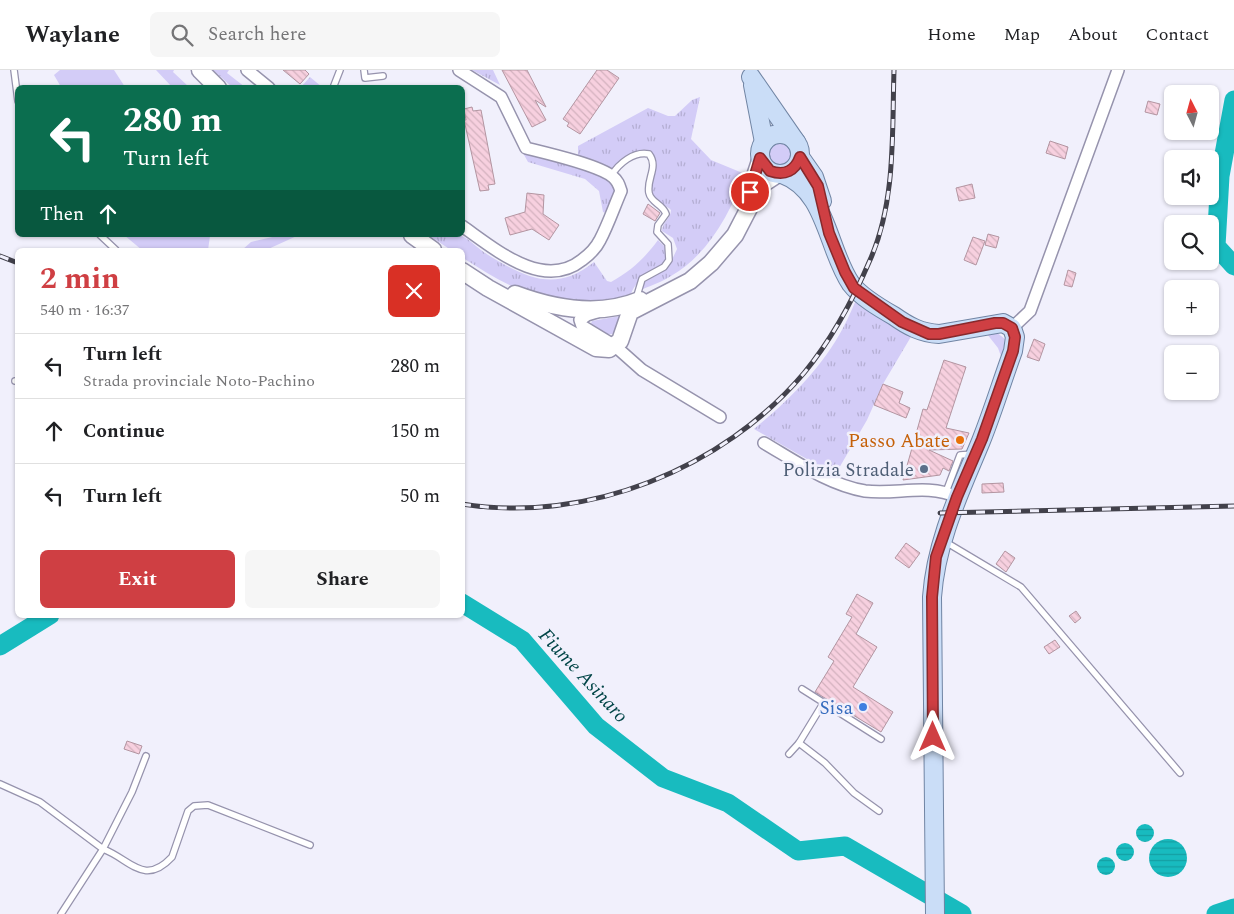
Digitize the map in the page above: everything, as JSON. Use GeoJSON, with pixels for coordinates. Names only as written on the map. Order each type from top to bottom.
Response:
{"type":"FeatureCollection","features":[{"type":"Feature","properties":{"kind":"main road"},"geometry":{"type":"LineString","coordinates":[[200,70],[215,85]]}},
{"type":"Feature","properties":{"kind":"main road"},"geometry":{"type":"LineString","coordinates":[[750,73],[818,186],[829,233]]}},
{"type":"Feature","properties":{"kind":"main road"},"geometry":{"type":"LineString","coordinates":[[750,73],[762,150],[770,171],[795,179],[805,186],[854,288],[884,310],[918,330],[939,334],[1003,323],[1012,328],[1015,337],[1013,351],[976,454],[951,494],[942,540],[936,557],[932,597],[935,914]]}},
{"type":"Feature","properties":{"kind":"main road"},"geometry":{"type":"LineString","coordinates":[[465,268],[535,302],[556,307],[609,309],[635,302],[660,291],[686,276],[730,232],[750,192],[762,150],[769,137],[784,134],[798,150]]}},
{"type":"Feature","properties":{"kind":"main road"},"geometry":{"type":"LineString","coordinates":[[465,272],[488,288],[596,348],[609,349],[620,342],[630,312],[690,281],[724,249],[734,235],[761,185],[794,168],[798,150]]}},
{"type":"Feature","properties":{"kind":"main road"},"geometry":{"type":"LineString","coordinates":[[415,237],[430,248]]}},
{"type":"Feature","properties":{"kind":"street"},"geometry":{"type":"LineString","coordinates":[[459,70],[501,97],[526,148],[580,163],[612,176],[621,190],[600,241],[590,254],[570,268],[555,272],[544,272],[527,266],[495,249],[465,228]]}},
{"type":"Feature","properties":{"kind":"street"},"geometry":{"type":"LineString","coordinates":[[1012,328],[1030,312],[1118,70]]}},
{"type":"Feature","properties":{"kind":"street"},"geometry":{"type":"LineString","coordinates":[[253,72],[266,85]]}},
{"type":"Feature","properties":{"kind":"street"},"geometry":{"type":"LineString","coordinates":[[609,309],[587,315],[580,320],[580,323],[615,346],[642,370],[720,416]]}},
{"type":"Feature","properties":{"kind":"street"},"geometry":{"type":"LineString","coordinates":[[764,443],[814,471],[852,488],[884,492],[932,489],[951,494]]}},
{"type":"Feature","properties":{"kind":"lane"},"geometry":{"type":"LineString","coordinates":[[14,70],[16,85]]}},
{"type":"Feature","properties":{"kind":"lane"},"geometry":{"type":"LineString","coordinates":[[334,85],[340,70]]}},
{"type":"Feature","properties":{"kind":"lane"},"geometry":{"type":"LineString","coordinates":[[364,70],[365,78],[383,76]]}},
{"type":"Feature","properties":{"kind":"lane"},"geometry":{"type":"LineString","coordinates":[[612,176],[616,169],[626,160],[638,154],[649,154],[654,165],[649,195],[652,200],[664,209],[666,214],[658,225],[657,232],[668,244],[669,260],[664,267],[642,280],[635,302]]}},
{"type":"Feature","properties":{"kind":"lane"},"geometry":{"type":"LineString","coordinates":[[102,237],[114,248]]}},
{"type":"Feature","properties":{"kind":"lane"},"geometry":{"type":"LineString","coordinates":[[942,540],[1021,587],[1180,774]]}},
{"type":"Feature","properties":{"kind":"lane"},"geometry":{"type":"LineString","coordinates":[[802,689],[881,739]]}},
{"type":"Feature","properties":{"kind":"lane"},"geometry":{"type":"LineString","coordinates":[[789,754],[799,743],[824,702]]}},
{"type":"Feature","properties":{"kind":"lane"},"geometry":{"type":"LineString","coordinates":[[799,743],[825,763],[854,794],[879,811]]}},
{"type":"Feature","properties":{"kind":"lane"},"geometry":{"type":"LineString","coordinates":[[60,914],[103,849],[132,792],[146,756]]}},
{"type":"Feature","properties":{"kind":"lane"},"geometry":{"type":"LineString","coordinates":[[0,784],[40,802],[103,849],[116,854],[139,871],[161,867],[172,858],[188,810],[200,805],[208,806],[310,845]]}},
{"type":"Feature","properties":{"kind":"green space"},"geometry":{"type":"Polygon","coordinates":[[[60,70],[114,70],[124,85],[60,85],[54,75],[60,70]]]}},
{"type":"Feature","properties":{"kind":"green space"},"geometry":{"type":"Polygon","coordinates":[[[156,70],[174,70],[173,72],[187,85],[170,85],[156,70]]]}},
{"type":"Feature","properties":{"kind":"green space"},"geometry":{"type":"Polygon","coordinates":[[[213,70],[229,70],[227,73],[242,85],[230,85],[213,70]]]}},
{"type":"Feature","properties":{"kind":"green space"},"geometry":{"type":"Polygon","coordinates":[[[472,70],[493,70],[500,85],[472,70]]]}},
{"type":"Feature","properties":{"kind":"green space"},"geometry":{"type":"Polygon","coordinates":[[[310,77],[320,85],[303,85],[310,77]]]}},
{"type":"Feature","properties":{"kind":"green space"},"geometry":{"type":"Polygon","coordinates":[[[700,97],[691,139],[711,160],[745,174],[725,218],[707,244],[684,267],[664,280],[643,289],[641,287],[646,280],[669,266],[677,249],[673,238],[662,231],[671,210],[657,200],[652,192],[656,161],[647,151],[619,162],[610,170],[578,157],[578,146],[648,108],[668,116],[675,116],[692,100],[700,97]]]}},
{"type":"Feature","properties":{"kind":"green space"},"geometry":{"type":"Polygon","coordinates":[[[780,143],[789,146],[792,155],[789,164],[780,167],[771,164],[768,155],[771,146],[780,143]]]}},
{"type":"Feature","properties":{"kind":"green space"},"geometry":{"type":"Polygon","coordinates":[[[523,153],[573,166],[609,181],[614,187],[614,193],[606,213],[603,212],[599,191],[585,179],[528,162],[523,153]]]}},
{"type":"Feature","properties":{"kind":"green space"},"geometry":{"type":"Polygon","coordinates":[[[126,237],[210,237],[208,248],[140,248],[126,237]]]}},
{"type":"Feature","properties":{"kind":"green space"},"geometry":{"type":"Polygon","coordinates":[[[272,237],[295,237],[270,248],[244,248],[251,242],[272,237]]]}},
{"type":"Feature","properties":{"kind":"green space"},"geometry":{"type":"Polygon","coordinates":[[[431,237],[464,237],[485,253],[513,269],[526,275],[553,280],[580,272],[594,262],[607,281],[611,282],[637,264],[658,240],[664,246],[667,257],[659,267],[634,287],[631,294],[599,302],[579,304],[532,295],[490,275],[465,259],[465,248],[448,248],[431,237]]]}},
{"type":"Feature","properties":{"kind":"green space"},"geometry":{"type":"Polygon","coordinates":[[[858,296],[912,335],[883,384],[867,420],[835,475],[754,429],[792,395],[815,370],[835,343],[858,296]]]}},
{"type":"Feature","properties":{"kind":"green space"},"geometry":{"type":"Polygon","coordinates":[[[620,316],[615,333],[605,334],[590,326],[592,321],[620,316]]]}},
{"type":"Feature","properties":{"kind":"green space"},"geometry":{"type":"Polygon","coordinates":[[[996,332],[1005,339],[1002,359],[998,348],[987,334],[996,332]]]}},
{"type":"Feature","properties":{"kind":"water"},"geometry":{"type":"Polygon","coordinates":[[[1141,824],[1149,824],[1154,829],[1152,840],[1141,842],[1136,837],[1136,829],[1141,824]]]}},
{"type":"Feature","properties":{"kind":"water"},"geometry":{"type":"Polygon","coordinates":[[[1168,839],[1181,845],[1187,858],[1181,871],[1168,877],[1155,871],[1149,858],[1155,845],[1168,839]]]}},
{"type":"Feature","properties":{"kind":"water"},"geometry":{"type":"Polygon","coordinates":[[[1121,843],[1129,843],[1134,848],[1132,859],[1121,861],[1116,856],[1116,848],[1121,843]]]}},
{"type":"Feature","properties":{"kind":"water"},"geometry":{"type":"Polygon","coordinates":[[[1102,857],[1110,857],[1115,862],[1113,873],[1102,875],[1097,870],[1097,862],[1102,857]]]}},
{"type":"Feature","properties":{"kind":"building"},"geometry":{"type":"Polygon","coordinates":[[[283,70],[305,70],[309,74],[300,84],[283,70]]]}},
{"type":"Feature","properties":{"kind":"building"},"geometry":{"type":"Polygon","coordinates":[[[502,70],[527,70],[546,107],[535,100],[546,120],[532,127],[502,70]]]}},
{"type":"Feature","properties":{"kind":"building"},"geometry":{"type":"Polygon","coordinates":[[[597,70],[607,70],[619,78],[580,134],[567,126],[569,123],[563,119],[597,70]]]}},
{"type":"Feature","properties":{"kind":"building"},"geometry":{"type":"Polygon","coordinates":[[[1148,101],[1160,104],[1157,115],[1145,112],[1148,101]]]}},
{"type":"Feature","properties":{"kind":"building"},"geometry":{"type":"Polygon","coordinates":[[[472,107],[473,111],[481,110],[495,184],[488,185],[489,190],[480,191],[465,124],[465,109],[472,107]]]}},
{"type":"Feature","properties":{"kind":"building"},"geometry":{"type":"Polygon","coordinates":[[[1050,141],[1068,147],[1065,159],[1046,153],[1050,141]]]}},
{"type":"Feature","properties":{"kind":"building"},"geometry":{"type":"Polygon","coordinates":[[[972,184],[975,198],[959,201],[956,188],[972,184]]]}},
{"type":"Feature","properties":{"kind":"building"},"geometry":{"type":"Polygon","coordinates":[[[527,193],[544,195],[543,214],[559,225],[549,240],[532,229],[510,235],[505,218],[525,212],[527,193]]]}},
{"type":"Feature","properties":{"kind":"building"},"geometry":{"type":"Polygon","coordinates":[[[648,204],[660,213],[655,221],[643,214],[648,204]]]}},
{"type":"Feature","properties":{"kind":"building"},"geometry":{"type":"Polygon","coordinates":[[[988,234],[999,237],[996,248],[985,245],[988,234]]]}},
{"type":"Feature","properties":{"kind":"building"},"geometry":{"type":"Polygon","coordinates":[[[973,237],[985,241],[976,265],[964,260],[973,237]]]}},
{"type":"Feature","properties":{"kind":"building"},"geometry":{"type":"Polygon","coordinates":[[[1068,270],[1076,273],[1072,287],[1064,285],[1068,270]]]}},
{"type":"Feature","properties":{"kind":"building"},"geometry":{"type":"Polygon","coordinates":[[[1034,339],[1045,344],[1039,361],[1027,357],[1034,339]]]}},
{"type":"Feature","properties":{"kind":"building"},"geometry":{"type":"Polygon","coordinates":[[[944,360],[966,367],[946,428],[969,433],[962,449],[929,450],[953,461],[949,471],[943,468],[940,475],[903,480],[923,409],[927,410],[944,360]]]}},
{"type":"Feature","properties":{"kind":"building"},"geometry":{"type":"Polygon","coordinates":[[[883,384],[903,392],[899,403],[910,408],[906,418],[874,405],[883,384]]]}},
{"type":"Feature","properties":{"kind":"building"},"geometry":{"type":"Polygon","coordinates":[[[1003,483],[1004,492],[982,493],[982,484],[1003,483]]]}},
{"type":"Feature","properties":{"kind":"building"},"geometry":{"type":"Polygon","coordinates":[[[906,543],[920,553],[909,568],[895,558],[906,543]]]}},
{"type":"Feature","properties":{"kind":"building"},"geometry":{"type":"Polygon","coordinates":[[[1005,551],[1015,558],[1006,572],[996,564],[1005,551]]]}},
{"type":"Feature","properties":{"kind":"building"},"geometry":{"type":"Polygon","coordinates":[[[857,594],[873,603],[856,634],[877,647],[853,687],[893,712],[881,732],[815,692],[834,661],[828,657],[852,617],[846,614],[857,594]]]}},
{"type":"Feature","properties":{"kind":"building"},"geometry":{"type":"Polygon","coordinates":[[[1076,611],[1081,618],[1075,623],[1069,616],[1076,611]]]}},
{"type":"Feature","properties":{"kind":"building"},"geometry":{"type":"Polygon","coordinates":[[[1055,640],[1060,647],[1049,654],[1044,647],[1055,640]]]}},
{"type":"Feature","properties":{"kind":"building"},"geometry":{"type":"Polygon","coordinates":[[[127,741],[142,746],[139,754],[124,749],[127,741]]]}},
{"type":"Feature","properties":{"kind":"waterway","name":"Fiume Asinaro"},"geometry":{"type":"LineString","coordinates":[[1234,100],[1220,176],[1216,246],[1234,266]]}},
{"type":"Feature","properties":{"kind":"waterway","name":"Fiume Asinaro"},"geometry":{"type":"LineString","coordinates":[[465,605],[522,640],[596,726],[663,778],[728,803],[798,851],[845,846],[962,914]]}},
{"type":"Feature","properties":{"kind":"waterway","name":"Fiume Asinaro"},"geometry":{"type":"LineString","coordinates":[[0,646],[45,618]]}},
{"type":"Feature","properties":{"kind":"waterway","name":"Fiume Asinaro"},"geometry":{"type":"LineString","coordinates":[[1216,914],[1234,908]]}},
{"type":"Feature","properties":{"kind":"railway"},"geometry":{"type":"LineString","coordinates":[[465,504],[509,508],[557,505],[604,497],[650,482],[693,462],[734,437],[771,407],[804,373],[833,333],[870,260],[878,238],[888,191],[891,166],[894,70]]}},
{"type":"Feature","properties":{"kind":"railway"},"geometry":{"type":"LineString","coordinates":[[0,256],[15,262]]}},
{"type":"Feature","properties":{"kind":"railway"},"geometry":{"type":"LineString","coordinates":[[940,513],[1234,506]]}},
{"type":"Feature","properties":{"kind":"place","name":"Passo Abate"},"geometry":{"type":"Point","coordinates":[960,440]}},
{"type":"Feature","properties":{"kind":"place","name":"Polizia Stradale"},"geometry":{"type":"Point","coordinates":[924,469]}},
{"type":"Feature","properties":{"kind":"place","name":"Sisa"},"geometry":{"type":"Point","coordinates":[863,707]}},
{"type":"Feature","properties":{"kind":"route"},"geometry":{"type":"LineString","coordinates":[[750,192],[760,158],[764,166],[770,171],[782,174],[794,168],[800,157],[818,186],[829,233],[845,272],[854,288],[902,322],[929,334],[939,334],[995,323],[1003,323],[1012,328],[1015,337],[1013,351],[982,439],[957,497],[936,557],[932,597],[933,737]]}}]}
